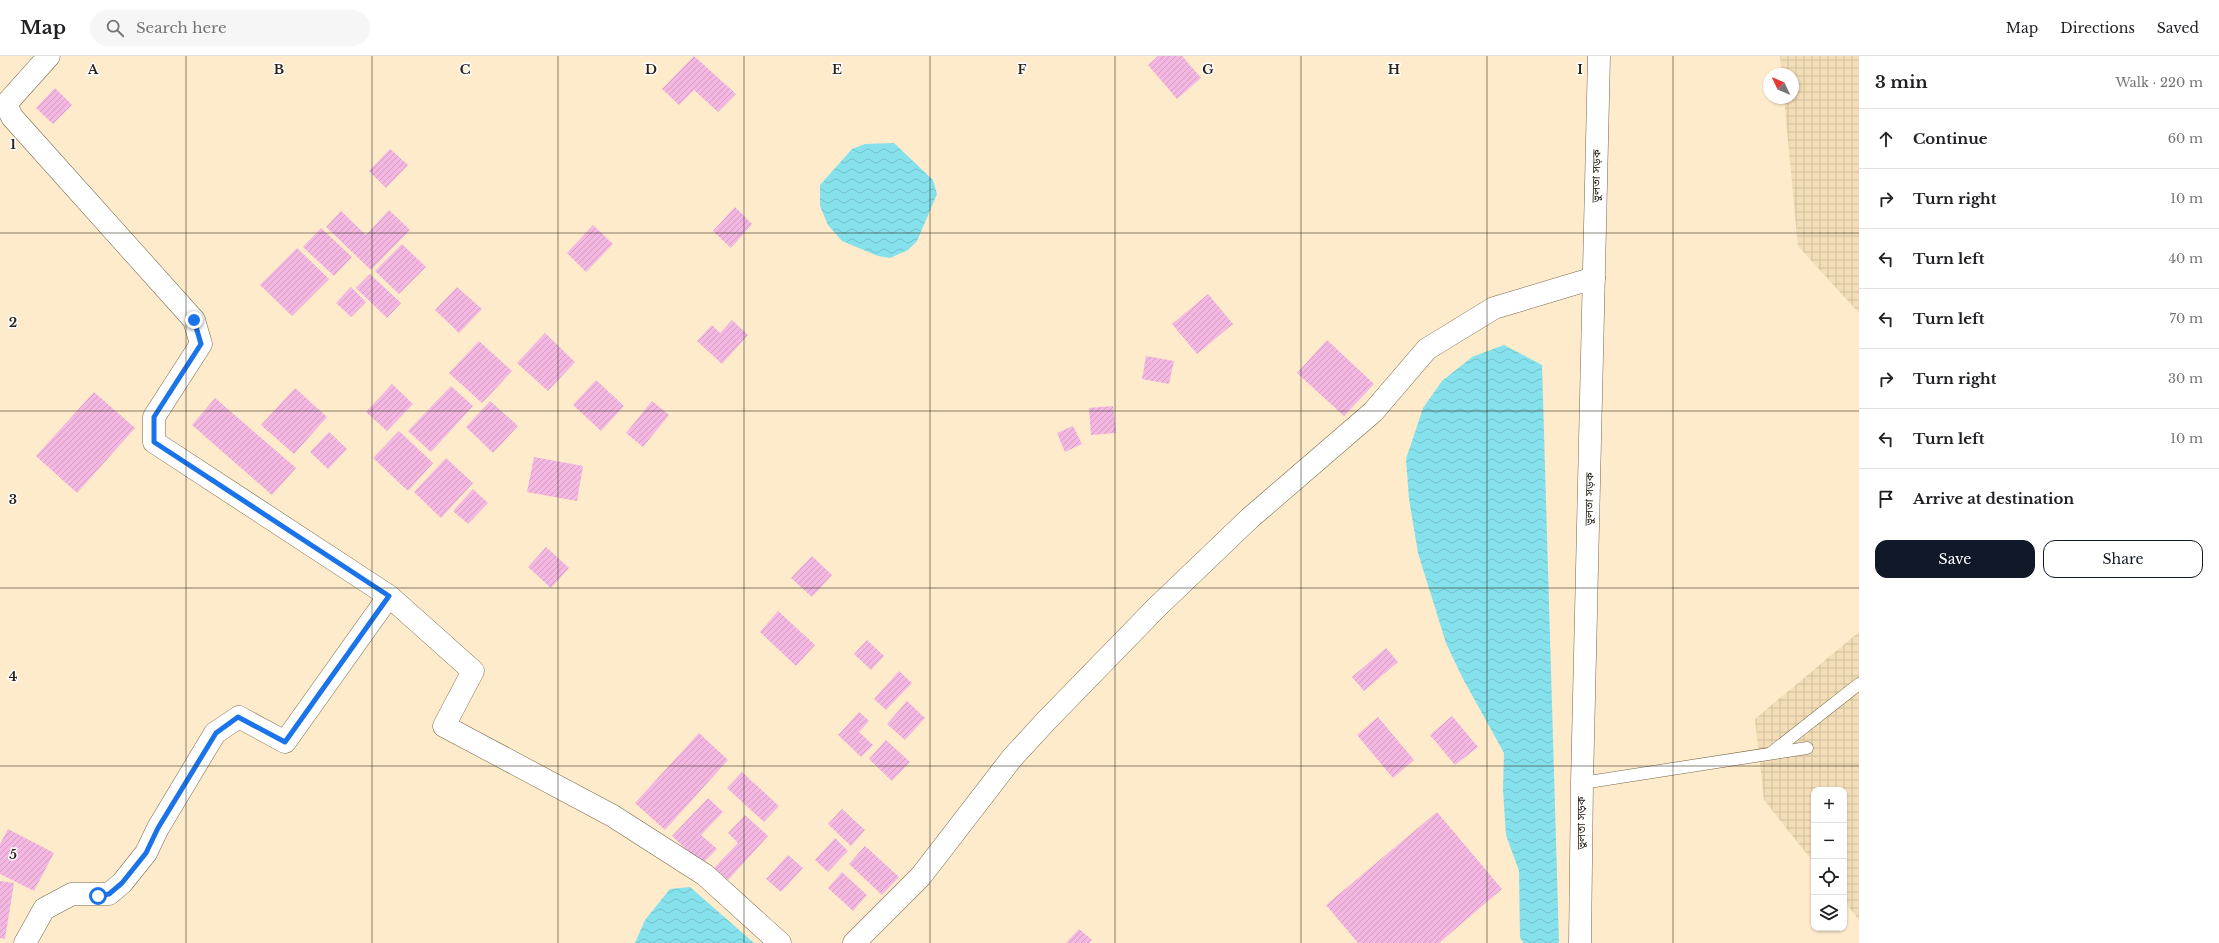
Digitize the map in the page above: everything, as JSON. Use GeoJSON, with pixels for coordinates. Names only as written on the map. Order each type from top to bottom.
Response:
{"type":"FeatureCollection","features":[{"type":"Feature","properties":{"kind":"main road"},"geometry":{"type":"LineString","coordinates":[[49,56],[6,104],[12,117],[194,320],[201,344],[154,417],[154,442],[389,596],[473,671],[444,726],[613,816],[705,875],[780,943]]}},
{"type":"Feature","properties":{"kind":"main road","name":"ভুলতা সড়ক"},"geometry":{"type":"LineString","coordinates":[[1580,943],[1582,783],[1599,56]]}},
{"type":"Feature","properties":{"kind":"main road"},"geometry":{"type":"LineString","coordinates":[[854,943],[921,876],[1012,758],[1046,720],[1157,607],[1250,518],[1373,412],[1428,348],[1494,308],[1594,278]]}},
{"type":"Feature","properties":{"kind":"main road"},"geometry":{"type":"LineString","coordinates":[[25,943],[44,909],[72,894],[109,894],[122,883],[146,853],[158,828],[216,733],[238,717],[285,742],[389,596]]}},
{"type":"Feature","properties":{"kind":"lane"},"geometry":{"type":"LineString","coordinates":[[1770,754],[1859,684]]}},
{"type":"Feature","properties":{"kind":"lane"},"geometry":{"type":"LineString","coordinates":[[1582,783],[1807,748]]}},
{"type":"Feature","properties":{"kind":"shaded area"},"geometry":{"type":"Polygon","coordinates":[[[1780,56],[1859,56],[1859,313],[1798,246],[1785,104],[1799,104],[1799,68],[1781,68],[1780,56]]]}},
{"type":"Feature","properties":{"kind":"shaded area"},"geometry":{"type":"Polygon","coordinates":[[[1859,632],[1859,920],[1847,905],[1847,787],[1811,787],[1811,859],[1764,800],[1755,719],[1859,632]]]}},
{"type":"Feature","properties":{"kind":"water"},"geometry":{"type":"Polygon","coordinates":[[[894,143],[933,180],[937,194],[917,241],[908,250],[890,258],[878,256],[842,241],[828,225],[820,206],[820,185],[852,149],[865,144],[894,143]]]}},
{"type":"Feature","properties":{"kind":"water"},"geometry":{"type":"Polygon","coordinates":[[[1504,345],[1542,365],[1559,943],[1524,943],[1520,938],[1519,871],[1506,835],[1503,790],[1504,753],[1462,677],[1446,643],[1418,553],[1409,499],[1406,459],[1423,408],[1442,381],[1472,357],[1504,345]]]}},
{"type":"Feature","properties":{"kind":"water"},"geometry":{"type":"Polygon","coordinates":[[[690,887],[754,943],[635,943],[645,920],[670,889],[690,887]]]}},
{"type":"Feature","properties":{"kind":"building"},"geometry":{"type":"Polygon","coordinates":[[[694,56],[736,94],[718,112],[694,90],[679,105],[662,89],[694,56]]]}},
{"type":"Feature","properties":{"kind":"building"},"geometry":{"type":"Polygon","coordinates":[[[1158,56],[1182,56],[1201,78],[1177,99],[1148,65],[1158,56]]]}},
{"type":"Feature","properties":{"kind":"building"},"geometry":{"type":"Polygon","coordinates":[[[55,88],[72,105],[53,124],[36,108],[55,88]]]}},
{"type":"Feature","properties":{"kind":"building"},"geometry":{"type":"Polygon","coordinates":[[[390,149],[408,165],[386,188],[369,171],[390,149]]]}},
{"type":"Feature","properties":{"kind":"building"},"geometry":{"type":"Polygon","coordinates":[[[735,207],[752,224],[731,248],[713,231],[735,207]]]}},
{"type":"Feature","properties":{"kind":"building"},"geometry":{"type":"Polygon","coordinates":[[[389,210],[410,230],[371,270],[326,227],[341,211],[366,235],[389,210]]]}},
{"type":"Feature","properties":{"kind":"building"},"geometry":{"type":"Polygon","coordinates":[[[593,225],[613,244],[586,272],[567,253],[593,225]]]}},
{"type":"Feature","properties":{"kind":"building"},"geometry":{"type":"Polygon","coordinates":[[[321,228],[352,257],[334,276],[303,247],[321,228]]]}},
{"type":"Feature","properties":{"kind":"building"},"geometry":{"type":"Polygon","coordinates":[[[402,244],[426,267],[399,294],[375,271],[402,244]]]}},
{"type":"Feature","properties":{"kind":"building"},"geometry":{"type":"Polygon","coordinates":[[[297,248],[329,279],[292,316],[260,285],[297,248]]]}},
{"type":"Feature","properties":{"kind":"building"},"geometry":{"type":"Polygon","coordinates":[[[370,274],[401,303],[387,318],[356,288],[370,274]]]}},
{"type":"Feature","properties":{"kind":"building"},"geometry":{"type":"Polygon","coordinates":[[[351,287],[366,302],[351,317],[336,303],[351,287]]]}},
{"type":"Feature","properties":{"kind":"building"},"geometry":{"type":"Polygon","coordinates":[[[457,287],[482,309],[459,333],[435,310],[457,287]]]}},
{"type":"Feature","properties":{"kind":"building"},"geometry":{"type":"Polygon","coordinates":[[[1208,294],[1233,324],[1197,354],[1172,324],[1208,294]]]}},
{"type":"Feature","properties":{"kind":"building"},"geometry":{"type":"Polygon","coordinates":[[[732,320],[748,335],[722,364],[697,341],[712,325],[720,333],[732,320]]]}},
{"type":"Feature","properties":{"kind":"building"},"geometry":{"type":"Polygon","coordinates":[[[545,333],[575,362],[548,391],[517,363],[545,333]]]}},
{"type":"Feature","properties":{"kind":"building"},"geometry":{"type":"Polygon","coordinates":[[[1327,340],[1374,384],[1344,416],[1297,373],[1327,340]]]}},
{"type":"Feature","properties":{"kind":"building"},"geometry":{"type":"Polygon","coordinates":[[[479,341],[512,371],[482,403],[449,373],[479,341]]]}},
{"type":"Feature","properties":{"kind":"building"},"geometry":{"type":"Polygon","coordinates":[[[1146,356],[1174,361],[1169,384],[1142,379],[1146,356]]]}},
{"type":"Feature","properties":{"kind":"building"},"geometry":{"type":"Polygon","coordinates":[[[596,380],[624,406],[601,431],[573,405],[596,380]]]}},
{"type":"Feature","properties":{"kind":"building"},"geometry":{"type":"Polygon","coordinates":[[[392,384],[413,404],[387,431],[366,412],[392,384]]]}},
{"type":"Feature","properties":{"kind":"building"},"geometry":{"type":"Polygon","coordinates":[[[451,386],[473,406],[431,452],[408,431],[451,386]]]}},
{"type":"Feature","properties":{"kind":"building"},"geometry":{"type":"Polygon","coordinates":[[[295,388],[327,417],[294,454],[261,425],[295,388]]]}},
{"type":"Feature","properties":{"kind":"building"},"geometry":{"type":"Polygon","coordinates":[[[94,392],[135,428],[77,493],[36,456],[94,392]]]}},
{"type":"Feature","properties":{"kind":"building"},"geometry":{"type":"Polygon","coordinates":[[[215,398],[296,468],[272,495],[192,425],[215,398]]]}},
{"type":"Feature","properties":{"kind":"building"},"geometry":{"type":"Polygon","coordinates":[[[490,401],[518,426],[493,453],[466,427],[490,401]]]}},
{"type":"Feature","properties":{"kind":"building"},"geometry":{"type":"Polygon","coordinates":[[[652,401],[669,415],[643,447],[626,433],[652,401]]]}},
{"type":"Feature","properties":{"kind":"building"},"geometry":{"type":"Polygon","coordinates":[[[1113,406],[1116,433],[1091,435],[1089,408],[1113,406]]]}},
{"type":"Feature","properties":{"kind":"building"},"geometry":{"type":"Polygon","coordinates":[[[1073,426],[1082,444],[1065,452],[1057,433],[1073,426]]]}},
{"type":"Feature","properties":{"kind":"building"},"geometry":{"type":"Polygon","coordinates":[[[399,431],[433,463],[408,491],[373,458],[399,431]]]}},
{"type":"Feature","properties":{"kind":"building"},"geometry":{"type":"Polygon","coordinates":[[[329,432],[347,449],[328,469],[310,452],[329,432]]]}},
{"type":"Feature","properties":{"kind":"building"},"geometry":{"type":"Polygon","coordinates":[[[534,457],[583,466],[577,501],[527,492],[534,457]]]}},
{"type":"Feature","properties":{"kind":"building"},"geometry":{"type":"Polygon","coordinates":[[[446,458],[473,483],[441,518],[414,492],[446,458]]]}},
{"type":"Feature","properties":{"kind":"building"},"geometry":{"type":"Polygon","coordinates":[[[473,489],[488,503],[468,524],[453,511],[473,489]]]}},
{"type":"Feature","properties":{"kind":"building"},"geometry":{"type":"Polygon","coordinates":[[[546,547],[569,568],[551,588],[528,567],[546,547]]]}},
{"type":"Feature","properties":{"kind":"building"},"geometry":{"type":"Polygon","coordinates":[[[812,556],[832,575],[812,597],[791,578],[812,556]]]}},
{"type":"Feature","properties":{"kind":"building"},"geometry":{"type":"Polygon","coordinates":[[[778,611],[815,645],[796,666],[760,632],[778,611]]]}},
{"type":"Feature","properties":{"kind":"building"},"geometry":{"type":"Polygon","coordinates":[[[867,640],[884,656],[871,670],[854,654],[867,640]]]}},
{"type":"Feature","properties":{"kind":"building"},"geometry":{"type":"Polygon","coordinates":[[[1386,648],[1398,662],[1364,691],[1352,677],[1386,648]]]}},
{"type":"Feature","properties":{"kind":"building"},"geometry":{"type":"Polygon","coordinates":[[[899,671],[912,683],[886,710],[874,699],[899,671]]]}},
{"type":"Feature","properties":{"kind":"building"},"geometry":{"type":"Polygon","coordinates":[[[907,701],[925,718],[905,740],[887,724],[907,701]]]}},
{"type":"Feature","properties":{"kind":"building"},"geometry":{"type":"Polygon","coordinates":[[[859,712],[869,721],[859,732],[873,745],[861,757],[838,735],[859,712]]]}},
{"type":"Feature","properties":{"kind":"building"},"geometry":{"type":"Polygon","coordinates":[[[1452,716],[1478,747],[1455,765],[1430,735],[1452,716]]]}},
{"type":"Feature","properties":{"kind":"building"},"geometry":{"type":"Polygon","coordinates":[[[1378,717],[1414,760],[1393,778],[1357,735],[1378,717]]]}},
{"type":"Feature","properties":{"kind":"building"},"geometry":{"type":"Polygon","coordinates":[[[699,733],[728,760],[665,830],[635,803],[699,733]]]}},
{"type":"Feature","properties":{"kind":"building"},"geometry":{"type":"Polygon","coordinates":[[[886,740],[910,762],[892,781],[869,759],[886,740]]]}},
{"type":"Feature","properties":{"kind":"building"},"geometry":{"type":"Polygon","coordinates":[[[742,772],[779,806],[764,822],[727,788],[742,772]]]}},
{"type":"Feature","properties":{"kind":"building"},"geometry":{"type":"Polygon","coordinates":[[[708,798],[723,812],[701,835],[717,849],[702,864],[672,836],[708,798]]]}},
{"type":"Feature","properties":{"kind":"building"},"geometry":{"type":"Polygon","coordinates":[[[842,809],[865,830],[851,846],[828,824],[842,809]]]}},
{"type":"Feature","properties":{"kind":"building"},"geometry":{"type":"Polygon","coordinates":[[[1437,812],[1502,889],[1439,943],[1358,943],[1326,905],[1437,812]]]}},
{"type":"Feature","properties":{"kind":"building"},"geometry":{"type":"Polygon","coordinates":[[[745,815],[768,836],[728,880],[714,868],[738,843],[728,833],[745,815]]]}},
{"type":"Feature","properties":{"kind":"building"},"geometry":{"type":"Polygon","coordinates":[[[8,829],[54,853],[34,891],[0,874],[0,844],[8,829]]]}},
{"type":"Feature","properties":{"kind":"building"},"geometry":{"type":"Polygon","coordinates":[[[835,838],[848,851],[828,872],[815,860],[835,838]]]}},
{"type":"Feature","properties":{"kind":"building"},"geometry":{"type":"Polygon","coordinates":[[[865,846],[899,877],[882,895],[849,864],[865,846]]]}},
{"type":"Feature","properties":{"kind":"building"},"geometry":{"type":"Polygon","coordinates":[[[788,855],[803,868],[781,892],[766,879],[788,855]]]}},
{"type":"Feature","properties":{"kind":"building"},"geometry":{"type":"Polygon","coordinates":[[[842,872],[867,895],[853,911],[828,888],[842,872]]]}},
{"type":"Feature","properties":{"kind":"building"},"geometry":{"type":"Polygon","coordinates":[[[0,881],[14,883],[5,939],[0,938],[0,881]]]}},
{"type":"Feature","properties":{"kind":"building"},"geometry":{"type":"Polygon","coordinates":[[[1079,929],[1092,940],[1089,943],[1066,943],[1079,929]]]}},
{"type":"Feature","properties":{"kind":"route"},"geometry":{"type":"LineString","coordinates":[[98,896],[109,894],[122,883],[146,853],[158,828],[216,733],[238,717],[285,742],[389,596],[154,442],[154,417],[201,344],[194,320]]}}]}
